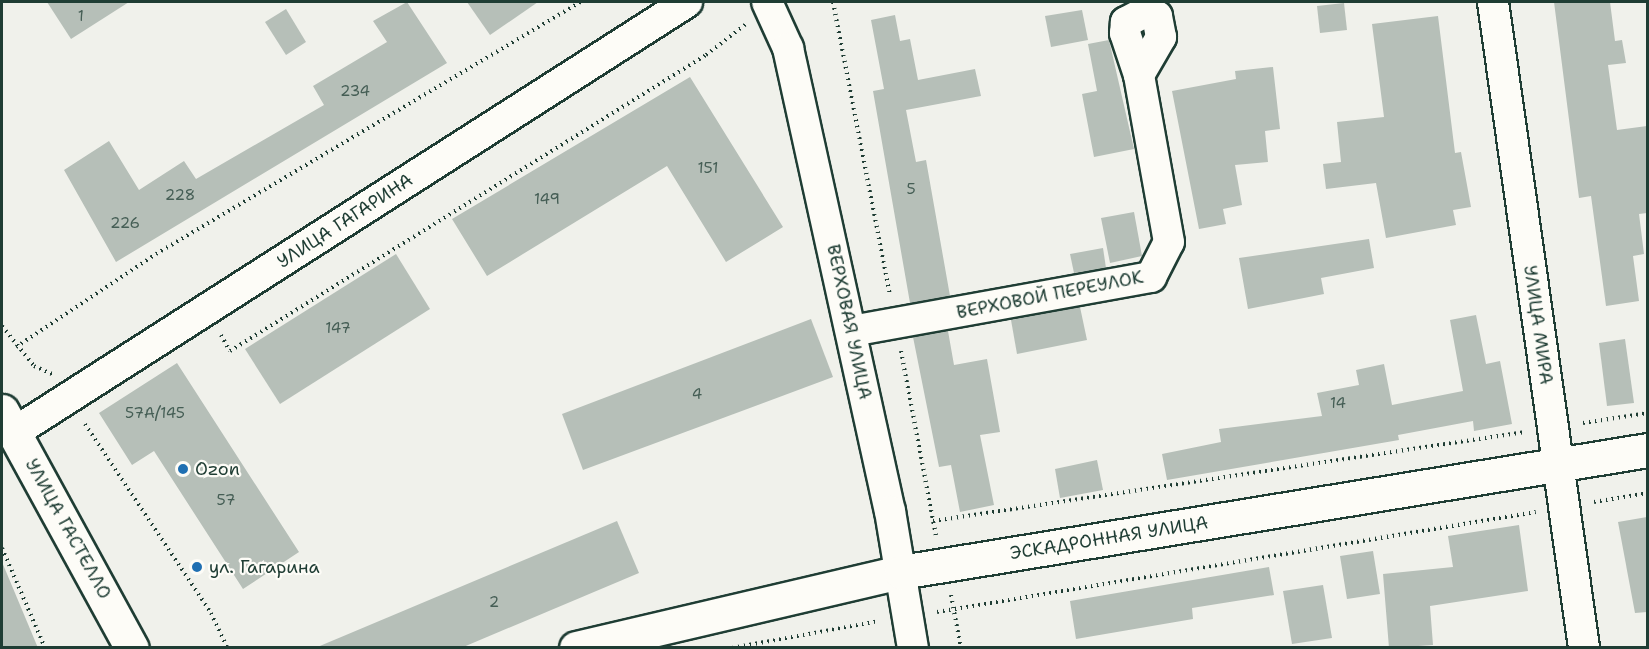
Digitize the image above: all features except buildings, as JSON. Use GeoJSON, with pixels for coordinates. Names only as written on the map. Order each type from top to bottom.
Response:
{"type":"FeatureCollection","features":[{"type":"Feature","properties":{"kind":"street","name":"УЛИЦА ГАГАРИНА"},"geometry":{"type":"LineString","coordinates":[[6,428],[687,2]]}},
{"type":"Feature","properties":{"kind":"street","name":"УЛИЦА МИРА"},"geometry":{"type":"LineString","coordinates":[[1493,2],[1584,648]]}},
{"type":"Feature","properties":{"kind":"street","name":"ВЕРХОВАЯ УЛИЦА"},"geometry":{"type":"LineString","coordinates":[[768,4],[788,48],[851,332],[901,572],[913,648]]}},
{"type":"Feature","properties":{"kind":"street","name":"ВЕРХОВОЙ ПЕРЕУЛОК"},"geometry":{"type":"LineString","coordinates":[[851,332],[1151,277],[1169,242],[1139,75]]}},
{"type":"Feature","properties":{"kind":"street","name":"УЛИЦА ГАСТЕЛЛО"},"geometry":{"type":"LineString","coordinates":[[6,428],[132,648]]}},
{"type":"Feature","properties":{"kind":"street","name":"ЭСКАДРОННАЯ УЛИЦА"},"geometry":{"type":"LineString","coordinates":[[576,648],[901,572],[1647,450]]}},
{"type":"Feature","properties":{"kind":"path"},"geometry":{"type":"LineString","coordinates":[[16,346],[156,254],[581,2]]}},
{"type":"Feature","properties":{"kind":"path"},"geometry":{"type":"LineString","coordinates":[[216,328],[230,351],[705,55],[768,4]]}},
{"type":"Feature","properties":{"kind":"path"},"geometry":{"type":"LineString","coordinates":[[2,326],[34,366],[57,377]]}},
{"type":"Feature","properties":{"kind":"path"},"geometry":{"type":"LineString","coordinates":[[933,521],[1647,413]]}},
{"type":"Feature","properties":{"kind":"path"},"geometry":{"type":"LineString","coordinates":[[83,419],[90,438],[211,613],[227,648]]}},
{"type":"Feature","properties":{"kind":"path"},"geometry":{"type":"LineString","coordinates":[[732,648],[908,616],[1647,493]]}},
{"type":"Feature","properties":{"kind":"path"},"geometry":{"type":"LineString","coordinates":[[2,548],[45,648]]}},
{"type":"Feature","properties":{"kind":"place","name":"Ozon"},"geometry":{"type":"Point","coordinates":[183,469]}},
{"type":"Feature","properties":{"kind":"place","name":"ул. Гагарина"},"geometry":{"type":"Point","coordinates":[197,567]}}]}
